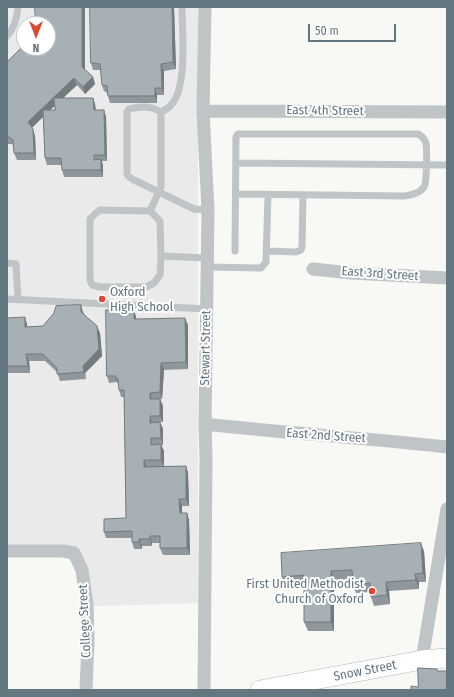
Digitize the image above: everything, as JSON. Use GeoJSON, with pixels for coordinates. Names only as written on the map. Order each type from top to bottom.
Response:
{"type":"FeatureCollection","features":[{"type":"Feature","properties":{"kind":"main road","name":"Snow Street"},"geometry":{"type":"LineString","coordinates":[[260,690],[303,686],[422,660],[447,658]]}},
{"type":"Feature","properties":{"kind":"street","name":"Stewart Street"},"geometry":{"type":"LineString","coordinates":[[204,690],[205,424],[208,262],[208,210],[203,111],[206,7]]}},
{"type":"Feature","properties":{"kind":"street","name":"East 4th Street"},"geometry":{"type":"LineString","coordinates":[[203,111],[447,112]]}},
{"type":"Feature","properties":{"kind":"street","name":"East 3rd Street"},"geometry":{"type":"LineString","coordinates":[[313,269],[351,273],[447,278]]}},
{"type":"Feature","properties":{"kind":"street","name":"East 2nd Street"},"geometry":{"type":"LineString","coordinates":[[205,424],[447,446]]}},
{"type":"Feature","properties":{"kind":"street"},"geometry":{"type":"LineString","coordinates":[[422,660],[447,509]]}},
{"type":"Feature","properties":{"kind":"street","name":"College Street"},"geometry":{"type":"LineString","coordinates":[[7,551],[63,551],[74,553],[82,570],[87,605],[88,641],[86,690]]}},
{"type":"Feature","properties":{"kind":"lane"},"geometry":{"type":"LineString","coordinates":[[7,36],[11,33],[16,22],[18,7]]}},
{"type":"Feature","properties":{"kind":"lane"},"geometry":{"type":"LineString","coordinates":[[161,112],[171,105],[178,95],[181,82],[183,55],[182,7]]}},
{"type":"Feature","properties":{"kind":"lane"},"geometry":{"type":"LineString","coordinates":[[161,112],[154,108],[133,108],[129,109],[127,112],[128,176],[194,209],[208,210]]}},
{"type":"Feature","properties":{"kind":"lane"},"geometry":{"type":"LineString","coordinates":[[150,211],[161,187],[161,112]]}},
{"type":"Feature","properties":{"kind":"lane"},"geometry":{"type":"LineString","coordinates":[[235,251],[236,137],[238,134],[418,134],[423,137],[426,144],[426,182],[424,188],[415,194],[405,196],[303,196],[236,194]]}},
{"type":"Feature","properties":{"kind":"lane"},"geometry":{"type":"LineString","coordinates":[[236,163],[447,165]]}},
{"type":"Feature","properties":{"kind":"lane"},"geometry":{"type":"LineString","coordinates":[[161,256],[261,268],[266,262],[268,195]]}},
{"type":"Feature","properties":{"kind":"lane"},"geometry":{"type":"LineString","coordinates":[[267,251],[296,252],[301,250],[303,196]]}},
{"type":"Feature","properties":{"kind":"lane"},"geometry":{"type":"LineString","coordinates":[[100,210],[150,211],[160,221],[161,256],[160,275],[154,283],[146,287],[100,287],[92,285],[90,280],[90,219],[100,210]]}},
{"type":"Feature","properties":{"kind":"lane"},"geometry":{"type":"LineString","coordinates":[[7,263],[16,264],[18,300]]}},
{"type":"Feature","properties":{"kind":"lane"},"geometry":{"type":"LineString","coordinates":[[7,299],[207,309]]}},
{"type":"Feature","properties":{"kind":"shaded area","name":"Oxford High School"},"geometry":{"type":"Polygon","coordinates":[[[7,7],[198,7],[198,603],[100,606],[85,605],[80,578],[67,550],[7,551],[7,7]]]}},
{"type":"Feature","properties":{"kind":"building"},"geometry":{"type":"Polygon","coordinates":[[[35,7],[82,7],[82,67],[93,77],[83,87],[74,78],[28,122],[33,129],[34,153],[14,153],[13,140],[7,137],[7,62],[16,53],[16,56],[56,56],[56,16],[36,16],[35,7]]]}},
{"type":"Feature","properties":{"kind":"building"},"geometry":{"type":"Polygon","coordinates":[[[90,7],[172,7],[173,62],[161,64],[162,88],[155,88],[155,96],[108,96],[107,86],[102,85],[100,64],[91,63],[90,7]]]}},
{"type":"Feature","properties":{"kind":"building"},"geometry":{"type":"Polygon","coordinates":[[[54,98],[93,98],[94,110],[104,110],[105,155],[94,155],[94,160],[101,159],[101,170],[62,170],[61,158],[45,158],[43,110],[55,110],[54,98]]]}},
{"type":"Feature","properties":{"kind":"building"},"geometry":{"type":"Polygon","coordinates":[[[81,305],[81,312],[97,326],[99,349],[83,366],[84,372],[57,374],[57,368],[43,354],[26,354],[28,366],[7,366],[7,318],[25,317],[25,327],[43,326],[54,313],[56,306],[81,305]]]}},
{"type":"Feature","properties":{"kind":"building"},"geometry":{"type":"Polygon","coordinates":[[[106,310],[134,310],[134,319],[185,318],[186,362],[161,363],[160,392],[150,393],[150,399],[160,399],[160,416],[150,416],[150,423],[160,422],[161,438],[151,438],[151,445],[161,444],[161,460],[144,460],[144,467],[186,466],[186,499],[179,499],[180,513],[187,513],[187,548],[160,548],[160,536],[150,536],[150,539],[139,539],[139,542],[132,542],[132,531],[104,532],[104,519],[126,518],[124,390],[119,390],[118,379],[116,379],[116,376],[107,376],[106,310]]]}},
{"type":"Feature","properties":{"kind":"building","name":"First United Methodist Church of Oxford"},"geometry":{"type":"Polygon","coordinates":[[[421,543],[423,573],[415,574],[416,580],[386,582],[387,595],[371,597],[370,583],[353,585],[352,570],[331,571],[331,622],[304,622],[304,575],[282,577],[281,553],[421,543]]]}},
{"type":"Feature","properties":{"kind":"building"},"geometry":{"type":"Polygon","coordinates":[[[418,668],[447,671],[447,690],[411,690],[411,686],[418,687],[418,668]]]}},
{"type":"Feature","properties":{"kind":"place","name":"Oxford High School"},"geometry":{"type":"Point","coordinates":[102,299]}},
{"type":"Feature","properties":{"kind":"place","name":"First United Methodist Church of Oxford"},"geometry":{"type":"Point","coordinates":[372,591]}}]}
